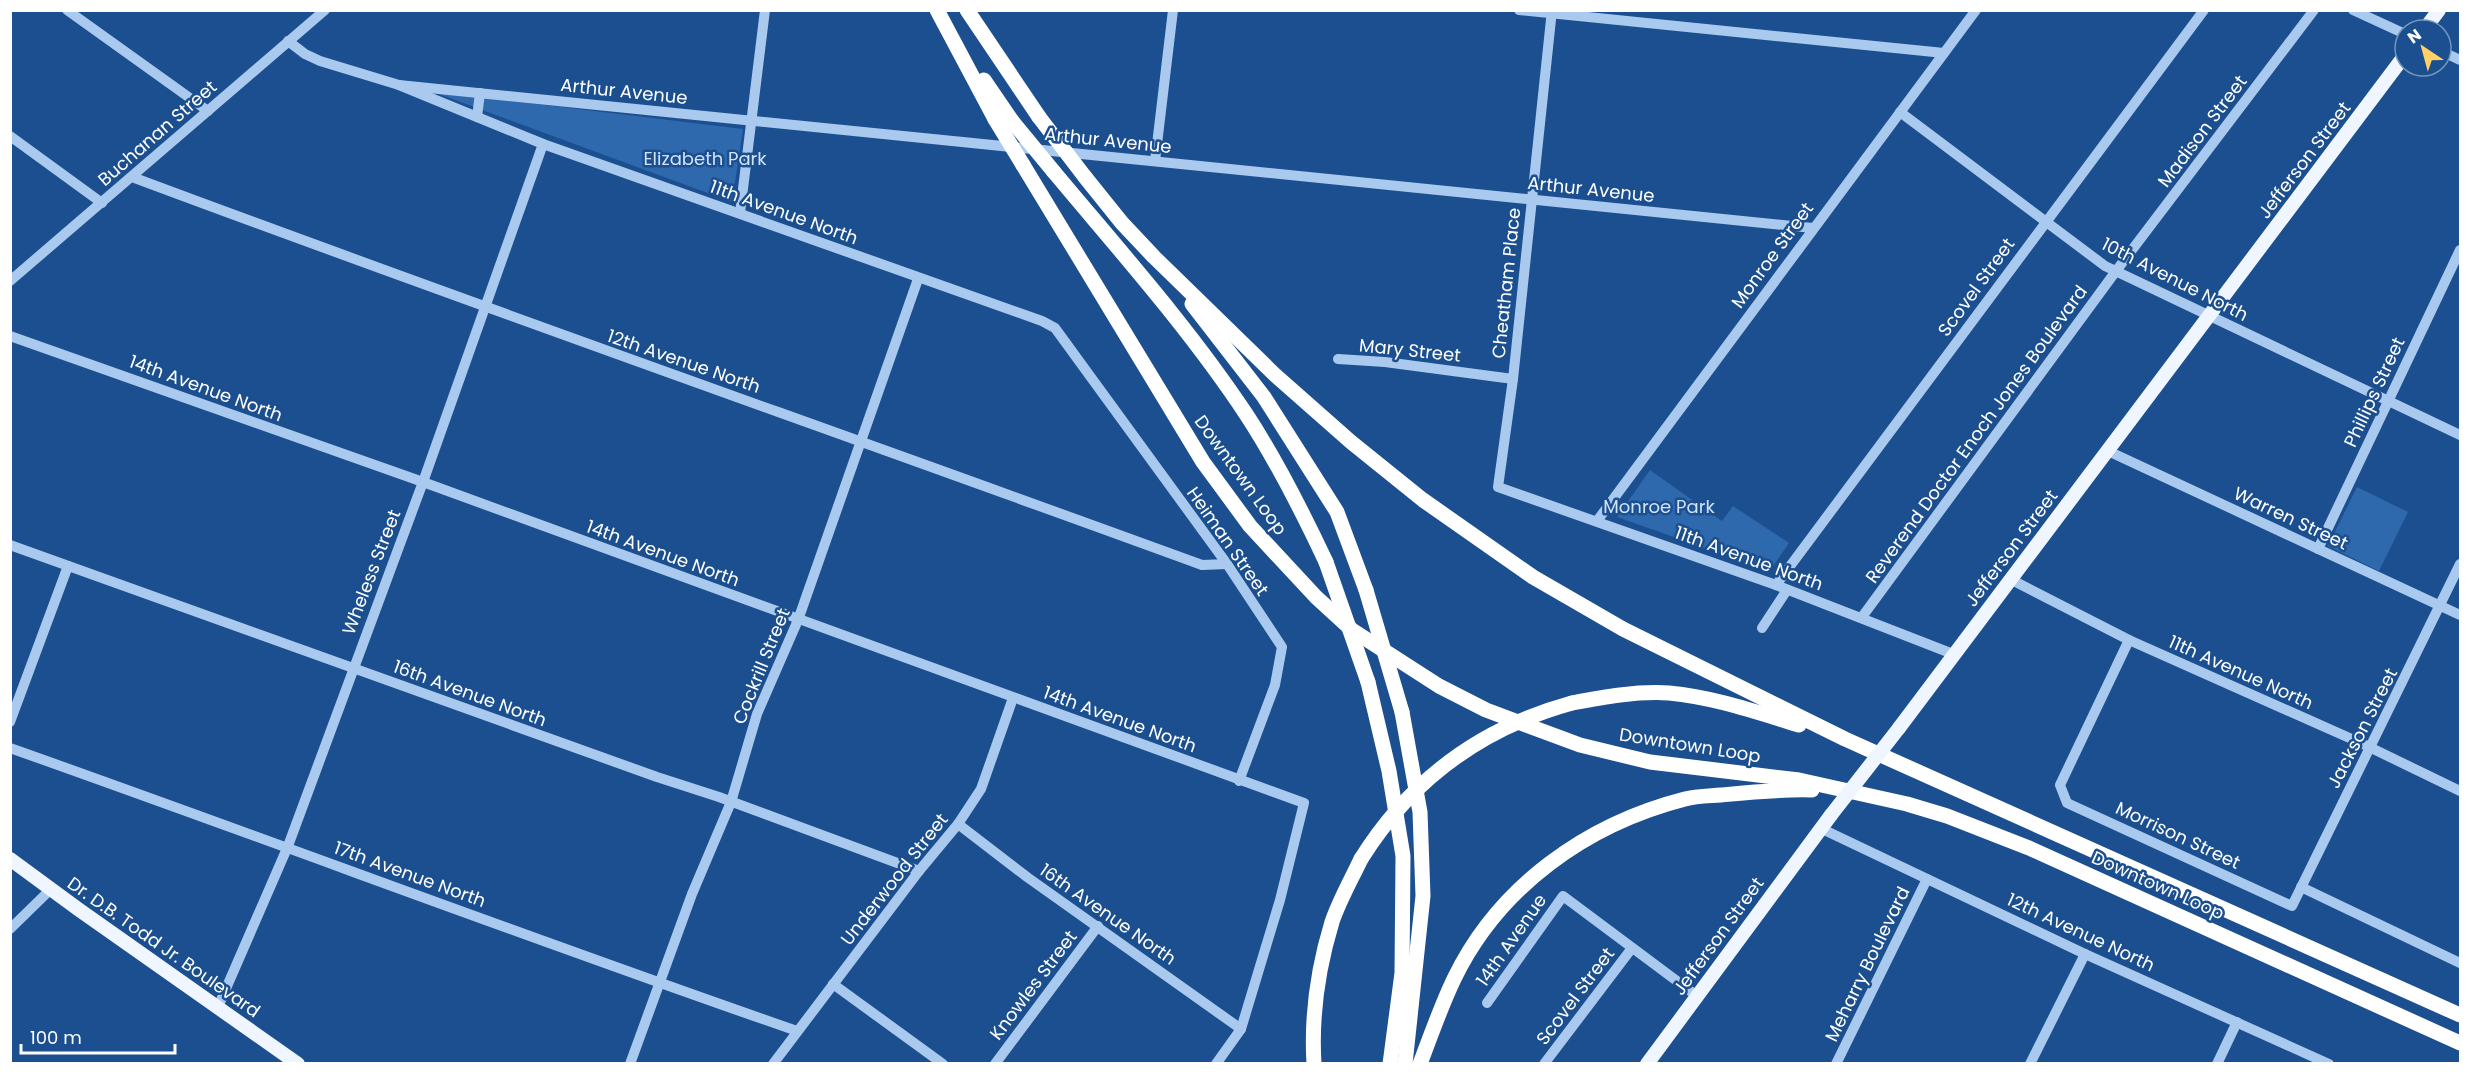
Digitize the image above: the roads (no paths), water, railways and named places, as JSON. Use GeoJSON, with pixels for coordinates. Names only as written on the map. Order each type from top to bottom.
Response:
{"type":"FeatureCollection","features":[{"type":"Feature","properties":{"kind":"highway","name":"Downtown Loop"},"geometry":{"type":"LineString","coordinates":[[938,10],[995,119],[1203,462],[1250,526],[1271,550],[1316,597],[1352,630],[1439,686],[1486,710],[1580,745],[1650,762],[1800,780],[1907,804],[1947,816],[2029,848],[2460,1043]]}},
{"type":"Feature","properties":{"kind":"highway","name":"Downtown Loop"},"geometry":{"type":"LineString","coordinates":[[967,10],[1039,117],[1122,223],[1155,257],[1274,374],[1342,434],[1423,500],[1533,577],[1623,628],[1845,739],[2460,1015]]}},
{"type":"Feature","properties":{"kind":"highway"},"geometry":{"type":"LineString","coordinates":[[948,29],[1012,121],[1196,343],[1246,415],[1292,490],[1326,562],[1368,681],[1389,771],[1402,856],[1402,974],[1390,1064]]}},
{"type":"Feature","properties":{"kind":"highway"},"geometry":{"type":"LineString","coordinates":[[1155,257],[1270,407],[1337,512],[1366,590],[1402,712],[1420,812],[1423,896],[1405,1064]]}},
{"type":"Feature","properties":{"kind":"highway"},"geometry":{"type":"LineString","coordinates":[[1314,1064],[1312,1030],[1319,976],[1333,920],[1360,859],[1381,826],[1412,791],[1450,761],[1493,733],[1541,711],[1572,703],[1615,695],[1668,693],[1724,702],[1845,739]]}},
{"type":"Feature","properties":{"kind":"highway"},"geometry":{"type":"LineString","coordinates":[[1420,1064],[1454,978],[1472,948],[1496,914],[1560,854],[1597,832],[1643,812],[1687,799],[1775,789],[1845,791]]}},
{"type":"Feature","properties":{"kind":"main road","name":"Jefferson Street"},"geometry":{"type":"LineString","coordinates":[[1647,1064],[1820,828],[1899,728],[2393,71]]}},
{"type":"Feature","properties":{"kind":"main road","name":"Dr. D.B. Todd Jr. Boulevard"},"geometry":{"type":"LineString","coordinates":[[10,859],[298,1064]]}},
{"type":"Feature","properties":{"kind":"street"},"geometry":{"type":"LineString","coordinates":[[67,10],[208,111]]}},
{"type":"Feature","properties":{"kind":"street","name":"Buchanan Street"},"geometry":{"type":"LineString","coordinates":[[10,281],[325,10]]}},
{"type":"Feature","properties":{"kind":"street"},"geometry":{"type":"LineString","coordinates":[[740,213],[765,10]]}},
{"type":"Feature","properties":{"kind":"street"},"geometry":{"type":"LineString","coordinates":[[1155,161],[1173,10]]}},
{"type":"Feature","properties":{"kind":"street"},"geometry":{"type":"LineString","coordinates":[[1519,10],[1944,53]]}},
{"type":"Feature","properties":{"kind":"street","name":"Monroe Street"},"geometry":{"type":"LineString","coordinates":[[1597,521],[1976,10]]}},
{"type":"Feature","properties":{"kind":"street","name":"Scovel Street"},"geometry":{"type":"LineString","coordinates":[[1762,628],[1782,588],[2045,222],[2204,10]]}},
{"type":"Feature","properties":{"kind":"street","name":"Madison Street"},"geometry":{"type":"LineString","coordinates":[[2116,271],[2314,10]]}},
{"type":"Feature","properties":{"kind":"street"},"geometry":{"type":"LineString","coordinates":[[2353,10],[2393,28]]}},
{"type":"Feature","properties":{"kind":"street","name":"Cheatham Place"},"geometry":{"type":"LineString","coordinates":[[1498,487],[1513,379],[1552,13]]}},
{"type":"Feature","properties":{"kind":"street","name":"11th Avenue North"},"geometry":{"type":"LineString","coordinates":[[288,41],[305,54],[320,61],[399,85],[543,144],[740,213],[918,279],[1042,321],[1055,328],[1064,340]]}},
{"type":"Feature","properties":{"kind":"street","name":"Arthur Avenue"},"geometry":{"type":"LineString","coordinates":[[399,85],[1813,228]]}},
{"type":"Feature","properties":{"kind":"street"},"geometry":{"type":"LineString","coordinates":[[477,117],[480,93]]}},
{"type":"Feature","properties":{"kind":"street","name":"10th Avenue North"},"geometry":{"type":"LineString","coordinates":[[1900,112],[2105,266],[2389,399],[2460,435]]}},
{"type":"Feature","properties":{"kind":"street"},"geometry":{"type":"LineString","coordinates":[[10,136],[102,202]]}},
{"type":"Feature","properties":{"kind":"street","name":"Wheless Street"},"geometry":{"type":"LineString","coordinates":[[218,1007],[288,846],[423,482],[543,144]]}},
{"type":"Feature","properties":{"kind":"street","name":"12th Avenue North"},"geometry":{"type":"LineString","coordinates":[[132,177],[485,308],[1202,565],[1227,564]]}},
{"type":"Feature","properties":{"kind":"street","name":"Phillips Street"},"geometry":{"type":"LineString","coordinates":[[2318,549],[2460,250]]}},
{"type":"Feature","properties":{"kind":"street","name":"Reverend Doctor Enoch Jones Boulevard"},"geometry":{"type":"LineString","coordinates":[[1862,617],[2116,271]]}},
{"type":"Feature","properties":{"kind":"street","name":"Cockrill Street"},"geometry":{"type":"LineString","coordinates":[[630,1064],[692,894],[731,802],[757,714],[798,620],[918,279]]}},
{"type":"Feature","properties":{"kind":"street","name":"14th Avenue North"},"geometry":{"type":"LineString","coordinates":[[10,336],[423,482],[1304,803],[1280,900],[1241,1029]]}},
{"type":"Feature","properties":{"kind":"street","name":"Heiman Street"},"geometry":{"type":"LineString","coordinates":[[1064,340],[1227,564],[1282,647],[1275,685],[1239,781]]}},
{"type":"Feature","properties":{"kind":"street","name":"Mary Street"},"geometry":{"type":"LineString","coordinates":[[1338,359],[1385,362],[1513,379]]}},
{"type":"Feature","properties":{"kind":"street","name":"Warren Street"},"geometry":{"type":"LineString","coordinates":[[2108,451],[2460,615]]}},
{"type":"Feature","properties":{"kind":"street","name":"11th Avenue North"},"geometry":{"type":"LineString","coordinates":[[1498,487],[1862,617],[1953,654]]}},
{"type":"Feature","properties":{"kind":"street","name":"16th Avenue North"},"geometry":{"type":"LineString","coordinates":[[10,545],[919,871]]}},
{"type":"Feature","properties":{"kind":"street","name":"Jackson Street"},"geometry":{"type":"LineString","coordinates":[[2292,906],[2460,564]]}},
{"type":"Feature","properties":{"kind":"street"},"geometry":{"type":"LineString","coordinates":[[10,722],[68,566]]}},
{"type":"Feature","properties":{"kind":"street","name":"11th Avenue North"},"geometry":{"type":"LineString","coordinates":[[2010,579],[2128,640],[2371,748],[2460,791]]}},
{"type":"Feature","properties":{"kind":"street","name":"Morrison Street"},"geometry":{"type":"LineString","coordinates":[[2128,640],[2060,785],[2067,803],[2292,906]]}},
{"type":"Feature","properties":{"kind":"street","name":"Underwood Street"},"geometry":{"type":"LineString","coordinates":[[772,1064],[919,871],[958,824],[981,789],[1013,698]]}},
{"type":"Feature","properties":{"kind":"street","name":"17th Avenue North"},"geometry":{"type":"LineString","coordinates":[[10,748],[288,846],[659,984],[797,1031]]}},
{"type":"Feature","properties":{"kind":"street","name":"16th Avenue North"},"geometry":{"type":"LineString","coordinates":[[958,824],[1027,877],[1241,1029]]}},
{"type":"Feature","properties":{"kind":"street","name":"12th Avenue North"},"geometry":{"type":"LineString","coordinates":[[1820,828],[2085,954],[2329,1064]]}},
{"type":"Feature","properties":{"kind":"street","name":"Meharry Boulevard"},"geometry":{"type":"LineString","coordinates":[[1836,1064],[1927,879]]}},
{"type":"Feature","properties":{"kind":"street"},"geometry":{"type":"LineString","coordinates":[[2301,887],[2460,963]]}},
{"type":"Feature","properties":{"kind":"street"},"geometry":{"type":"LineString","coordinates":[[10,929],[51,889]]}},
{"type":"Feature","properties":{"kind":"street","name":"14th Avenue"},"geometry":{"type":"LineString","coordinates":[[1487,1003],[1563,896],[1632,948]]}},
{"type":"Feature","properties":{"kind":"street","name":"Knowles Street"},"geometry":{"type":"LineString","coordinates":[[995,1064],[1098,926]]}},
{"type":"Feature","properties":{"kind":"street"},"geometry":{"type":"LineString","coordinates":[[1632,948],[1697,996]]}},
{"type":"Feature","properties":{"kind":"street","name":"Scovel Street"},"geometry":{"type":"LineString","coordinates":[[1544,1064],[1632,948]]}},
{"type":"Feature","properties":{"kind":"street"},"geometry":{"type":"LineString","coordinates":[[2030,1064],[2085,954]]}},
{"type":"Feature","properties":{"kind":"street"},"geometry":{"type":"LineString","coordinates":[[833,984],[943,1064]]}},
{"type":"Feature","properties":{"kind":"street"},"geometry":{"type":"LineString","coordinates":[[2217,1064],[2237,1022]]}},
{"type":"Feature","properties":{"kind":"street"},"geometry":{"type":"LineString","coordinates":[[1216,1064],[1241,1029]]}},
{"type":"Feature","properties":{"kind":"park label","name":"Elizabeth Park"},"geometry":{"type":"Point","coordinates":[705,158]}},
{"type":"Feature","properties":{"kind":"park label","name":"Monroe Park"},"geometry":{"type":"Point","coordinates":[1659,506]}}]}
